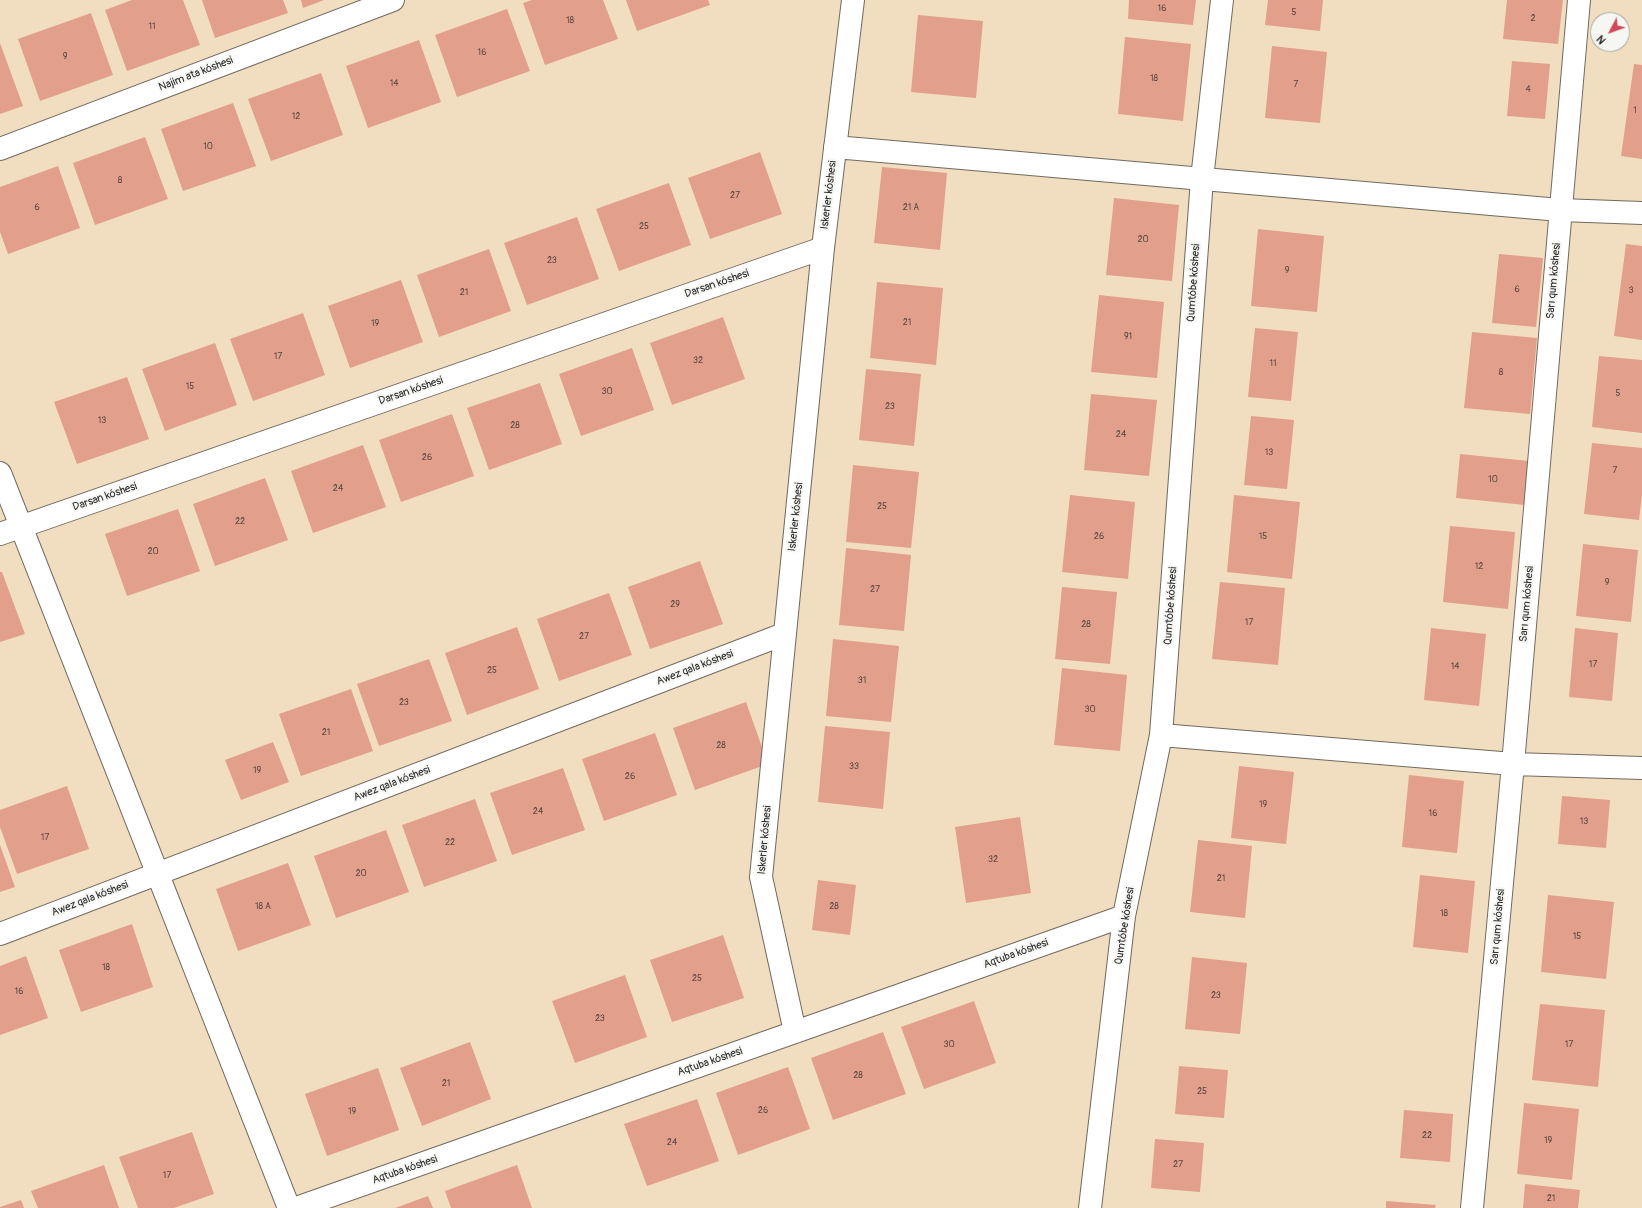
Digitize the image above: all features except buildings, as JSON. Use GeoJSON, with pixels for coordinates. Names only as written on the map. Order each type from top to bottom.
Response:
{"type":"FeatureCollection","features":[{"type":"Feature","properties":{"kind":"street","name":"Najim ata kóshesi"},"geometry":{"type":"LineString","coordinates":[[0,149],[393,0]]}},
{"type":"Feature","properties":{"kind":"street","name":"Iskerler kóshesi"},"geometry":{"type":"LineString","coordinates":[[795,1032],[761,877],[823,248],[853,0]]}},
{"type":"Feature","properties":{"kind":"street","name":"Qumtóbe kóshesi"},"geometry":{"type":"LineString","coordinates":[[1090,1208],[1124,916],[1161,735],[1202,178],[1222,0]]}},
{"type":"Feature","properties":{"kind":"street","name":"Sarı qum kóshesi"},"geometry":{"type":"LineString","coordinates":[[1472,1208],[1513,764],[1579,0]]}},
{"type":"Feature","properties":{"kind":"street"},"geometry":{"type":"LineString","coordinates":[[835,147],[1560,210],[1642,213]]}},
{"type":"Feature","properties":{"kind":"street","name":"Darsan kóshesi"},"geometry":{"type":"LineString","coordinates":[[0,534],[823,248]]}},
{"type":"Feature","properties":{"kind":"street"},"geometry":{"type":"LineString","coordinates":[[0,474],[289,1208]]}},
{"type":"Feature","properties":{"kind":"street","name":"Awez qala kóshesi"},"geometry":{"type":"LineString","coordinates":[[0,934],[784,634]]}},
{"type":"Feature","properties":{"kind":"street"},"geometry":{"type":"LineString","coordinates":[[1161,735],[1513,764],[1642,768]]}},
{"type":"Feature","properties":{"kind":"street","name":"Aqtuba kóshesi"},"geometry":{"type":"LineString","coordinates":[[296,1208],[1124,916]]}}]}
